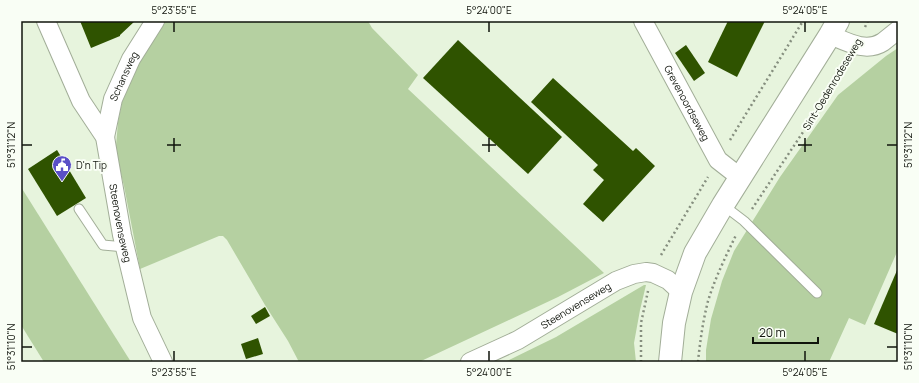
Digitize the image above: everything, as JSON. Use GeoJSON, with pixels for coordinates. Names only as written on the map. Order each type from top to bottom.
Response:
{"type":"FeatureCollection","features":[{"type":"Feature","properties":{"kind":"street","name":"Steenovenseweg"},"geometry":{"type":"LineString","coordinates":[[46,21],[82,101],[105,137],[125,246],[142,318],[163,362]]}},
{"type":"Feature","properties":{"kind":"street","name":"Schansweg"},"geometry":{"type":"LineString","coordinates":[[105,137],[113,99],[131,59],[155,21]]}},
{"type":"Feature","properties":{"kind":"street","name":"Grevenoordseweg"},"geometry":{"type":"LineString","coordinates":[[643,21],[718,160],[741,178]]}},
{"type":"Feature","properties":{"kind":"street"},"geometry":{"type":"LineString","coordinates":[[670,362],[674,323],[681,292],[695,253],[834,28],[854,46],[869,47],[882,43],[898,30]]}},
{"type":"Feature","properties":{"kind":"street","name":"Steenovenseweg"},"geometry":{"type":"LineString","coordinates":[[470,362],[518,340],[616,281],[634,274],[646,272],[653,273],[668,280],[681,292]]}},
{"type":"Feature","properties":{"kind":"lane"},"geometry":{"type":"LineString","coordinates":[[724,205],[744,221],[817,293]]}},
{"type":"Feature","properties":{"kind":"lane"},"geometry":{"type":"LineString","coordinates":[[79,209],[103,245],[125,246]]}},
{"type":"Feature","properties":{"kind":"path","name":"Sint-Oedenrodeseweg"},"geometry":{"type":"LineString","coordinates":[[698,362],[701,335],[708,301],[724,260],[744,221],[811,120],[868,21]]}},
{"type":"Feature","properties":{"kind":"green space"},"geometry":{"type":"Polygon","coordinates":[[[165,21],[368,21],[372,28],[418,75],[408,89],[604,273],[558,297],[419,362],[299,362],[288,341],[227,240],[223,236],[219,236],[140,269],[117,158],[116,146],[118,122],[126,83],[151,37],[165,21]]]}},
{"type":"Feature","properties":{"kind":"green space"},"geometry":{"type":"Polygon","coordinates":[[[898,48],[898,252],[865,325],[849,318],[829,362],[706,362],[706,350],[711,319],[722,281],[734,251],[780,177],[838,95],[898,48]]]}},
{"type":"Feature","properties":{"kind":"green space"},"geometry":{"type":"Polygon","coordinates":[[[21,187],[131,362],[44,362],[21,325],[21,187]]]}},
{"type":"Feature","properties":{"kind":"green space"},"geometry":{"type":"Polygon","coordinates":[[[646,285],[634,343],[636,362],[505,362],[556,337],[646,285]]]}},
{"type":"Feature","properties":{"kind":"building"},"geometry":{"type":"Polygon","coordinates":[[[80,21],[135,21],[120,36],[91,48],[80,21]]]}},
{"type":"Feature","properties":{"kind":"building"},"geometry":{"type":"Polygon","coordinates":[[[728,21],[765,21],[737,77],[708,62],[728,21]]]}},
{"type":"Feature","properties":{"kind":"building"},"geometry":{"type":"Polygon","coordinates":[[[458,40],[562,137],[528,174],[423,78],[458,40]]]}},
{"type":"Feature","properties":{"kind":"building"},"geometry":{"type":"Polygon","coordinates":[[[686,45],[705,73],[694,81],[675,53],[686,45]]]}},
{"type":"Feature","properties":{"kind":"building"},"geometry":{"type":"Polygon","coordinates":[[[553,78],[633,151],[636,148],[655,166],[603,222],[583,204],[604,180],[593,170],[598,165],[531,102],[553,78]]]}},
{"type":"Feature","properties":{"kind":"building"},"geometry":{"type":"Polygon","coordinates":[[[57,150],[86,198],[57,216],[28,169],[57,150]]]}},
{"type":"Feature","properties":{"kind":"building"},"geometry":{"type":"Polygon","coordinates":[[[898,268],[898,334],[874,324],[898,268]]]}},
{"type":"Feature","properties":{"kind":"building"},"geometry":{"type":"Polygon","coordinates":[[[265,307],[270,316],[256,324],[251,316],[265,307]]]}},
{"type":"Feature","properties":{"kind":"building"},"geometry":{"type":"Polygon","coordinates":[[[258,338],[263,354],[246,359],[241,344],[258,338]]]}},
{"type":"Feature","properties":{"kind":"place","name":"D'n Tip"},"geometry":{"type":"Point","coordinates":[62,182]}}]}
